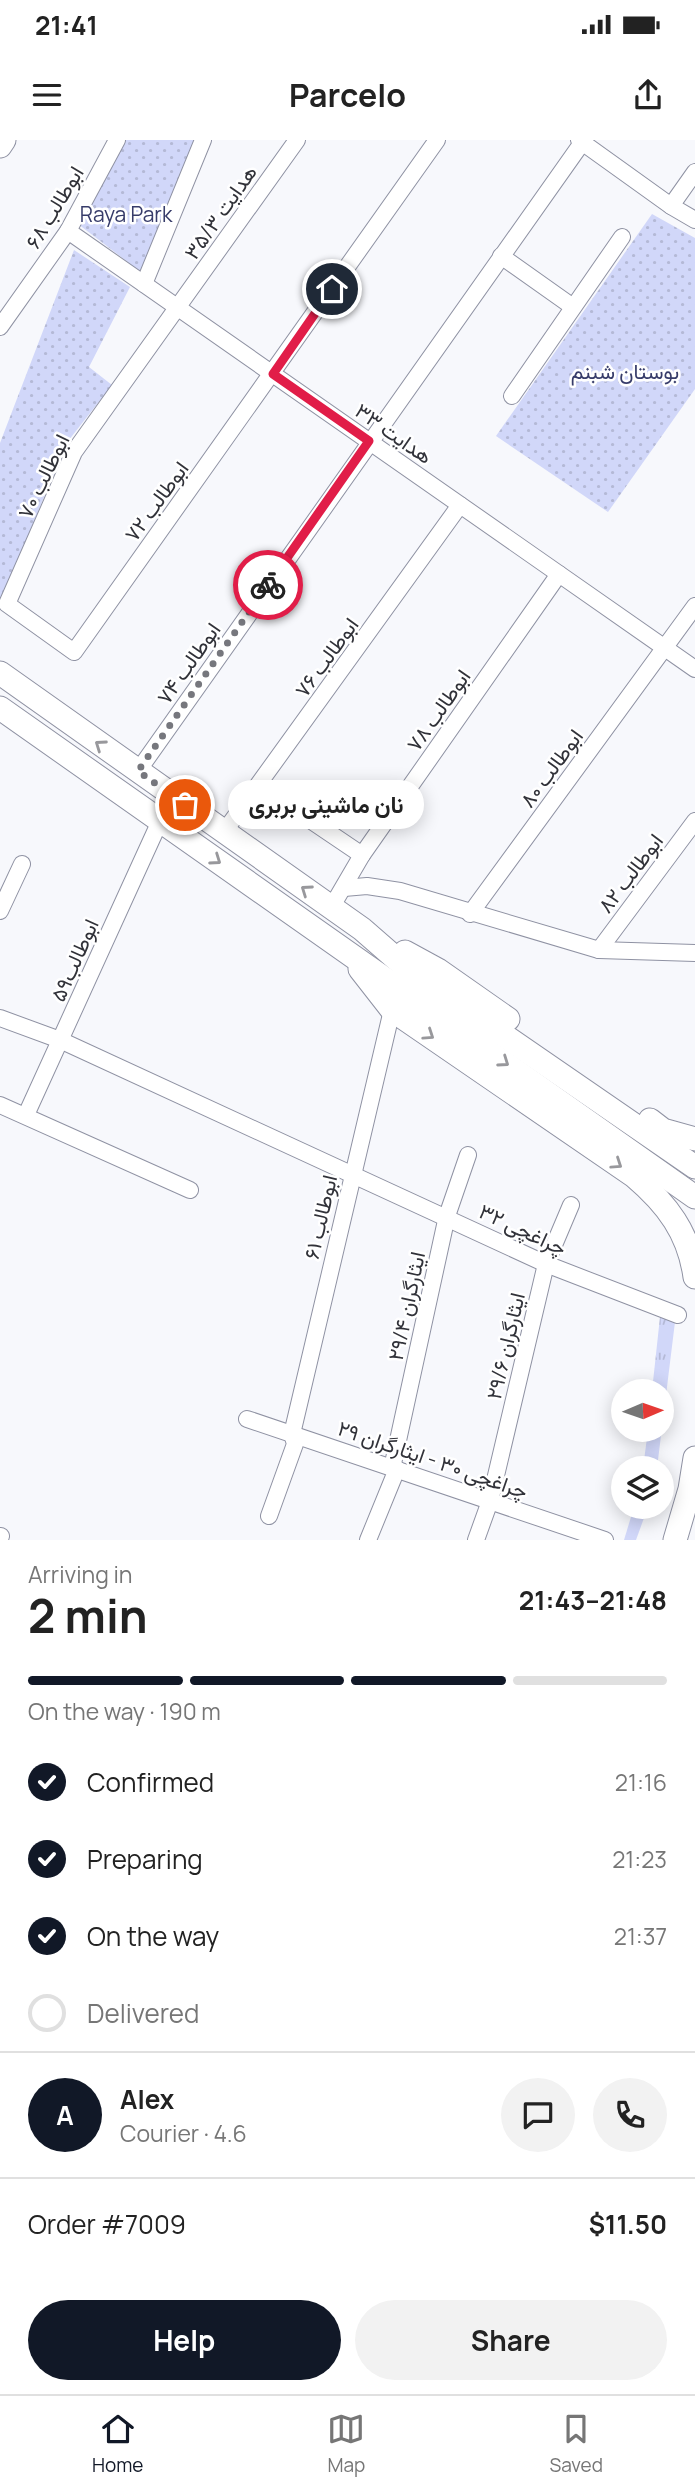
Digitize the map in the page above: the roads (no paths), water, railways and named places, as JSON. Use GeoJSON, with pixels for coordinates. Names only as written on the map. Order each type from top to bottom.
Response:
{"type":"FeatureCollection","features":[{"type":"Feature","properties":{"kind":"main road"},"geometry":{"type":"LineString","coordinates":[[0,146],[4,140]]}},
{"type":"Feature","properties":{"kind":"main road"},"geometry":{"type":"LineString","coordinates":[[6,680],[362,929],[438,970],[663,1130],[695,1139]]}},
{"type":"Feature","properties":{"kind":"main road"},"geometry":{"type":"LineString","coordinates":[[0,708],[695,1196]]}},
{"type":"Feature","properties":{"kind":"main road"},"geometry":{"type":"LineString","coordinates":[[362,929],[409,970],[695,1167]]}},
{"type":"Feature","properties":{"kind":"main road"},"geometry":{"type":"LineString","coordinates":[[347,953],[392,1010],[634,1176],[660,1198],[679,1224],[693,1255],[695,1277]]}},
{"type":"Feature","properties":{"kind":"main road"},"geometry":{"type":"LineString","coordinates":[[675,1540],[691,1489],[695,1458]]}},
{"type":"Feature","properties":{"kind":"main road"},"geometry":{"type":"LineString","coordinates":[[691,1540],[695,1533]]}},
{"type":"Feature","properties":{"kind":"street","name":"ابوطالب ۶۸"},"geometry":{"type":"LineString","coordinates":[[0,327],[68,231],[117,140]]}},
{"type":"Feature","properties":{"kind":"street"},"geometry":{"type":"LineString","coordinates":[[144,284],[203,140]]}},
{"type":"Feature","properties":{"kind":"street","name":"هدایت ۳۵/۳"},"geometry":{"type":"LineString","coordinates":[[178,308],[296,140]]}},
{"type":"Feature","properties":{"kind":"street","name":"ابوطالب ۷۲"},"geometry":{"type":"LineString","coordinates":[[74,652],[436,140]]}},
{"type":"Feature","properties":{"kind":"street"},"geometry":{"type":"LineString","coordinates":[[582,141],[671,206],[695,220]]}},
{"type":"Feature","properties":{"kind":"street","name":"ابوطالب ۷۴"},"geometry":{"type":"LineString","coordinates":[[138,771],[582,141]]}},
{"type":"Feature","properties":{"kind":"street"},"geometry":{"type":"LineString","coordinates":[[671,206],[695,172]]}},
{"type":"Feature","properties":{"kind":"street","name":"هدایت ۳۳"},"geometry":{"type":"LineString","coordinates":[[68,231],[695,669]]}},
{"type":"Feature","properties":{"kind":"street"},"geometry":{"type":"LineString","coordinates":[[512,396],[622,236]]}},
{"type":"Feature","properties":{"kind":"street"},"geometry":{"type":"LineString","coordinates":[[501,256],[573,307]]}},
{"type":"Feature","properties":{"kind":"street","name":"ابوطالب ۷۰"},"geometry":{"type":"LineString","coordinates":[[74,652],[7,604],[74,452],[178,308]]}},
{"type":"Feature","properties":{"kind":"street","name":"ابوطالب ۷۶"},"geometry":{"type":"LineString","coordinates":[[224,832],[260,786],[460,505]]}},
{"type":"Feature","properties":{"kind":"street","name":"ابوطالب ۷۸"},"geometry":{"type":"LineString","coordinates":[[331,908],[362,855],[559,574]]}},
{"type":"Feature","properties":{"kind":"street","name":"ابوطالب ۸۰"},"geometry":{"type":"LineString","coordinates":[[470,914],[695,606]]}},
{"type":"Feature","properties":{"kind":"street"},"geometry":{"type":"LineString","coordinates":[[260,786],[362,855]]}},
{"type":"Feature","properties":{"kind":"street","name":"ابوطالب۵۹"},"geometry":{"type":"LineString","coordinates":[[26,1115],[160,821]]}},
{"type":"Feature","properties":{"kind":"street","name":"ابوطالب ۸۲"},"geometry":{"type":"LineString","coordinates":[[599,950],[695,821]]}},
{"type":"Feature","properties":{"kind":"street"},"geometry":{"type":"LineString","coordinates":[[0,910],[22,864]]}},
{"type":"Feature","properties":{"kind":"street"},"geometry":{"type":"LineString","coordinates":[[344,888],[367,886],[400,891],[470,914],[599,950],[695,953]]}},
{"type":"Feature","properties":{"kind":"street","name":"ابوطالب ۶۱"},"geometry":{"type":"LineString","coordinates":[[269,1516],[295,1444],[292,1434],[392,1010]]}},
{"type":"Feature","properties":{"kind":"street","name":"چراغچی ۳۲"},"geometry":{"type":"LineString","coordinates":[[0,1018],[60,1040],[447,1216],[546,1264],[678,1315]]}},
{"type":"Feature","properties":{"kind":"street"},"geometry":{"type":"LineString","coordinates":[[0,1105],[190,1190]]}},
{"type":"Feature","properties":{"kind":"street","name":"ایثارگران ۲۹/۴"},"geometry":{"type":"LineString","coordinates":[[368,1540],[395,1469],[447,1216],[468,1155]]}},
{"type":"Feature","properties":{"kind":"street","name":"ایثارگران ۲۹/۶"},"geometry":{"type":"LineString","coordinates":[[476,1540],[490,1501],[546,1264],[571,1205]]}},
{"type":"Feature","properties":{"kind":"street","name":"چراغچی ۳۰ - ایثارگران ۲۹"},"geometry":{"type":"LineString","coordinates":[[247,1419],[605,1540]]}},
{"type":"Feature","properties":{"kind":"place","name":"نان ماشینی بربری"},"geometry":{"type":"Point","coordinates":[185,805]}},
{"type":"Feature","properties":{"kind":"park label","name":"Raya Park"},"geometry":{"type":"Point","coordinates":[126,214]}},
{"type":"Feature","properties":{"kind":"park label","name":"بوستان شبنم"},"geometry":{"type":"Point","coordinates":[625,371]}}]}
